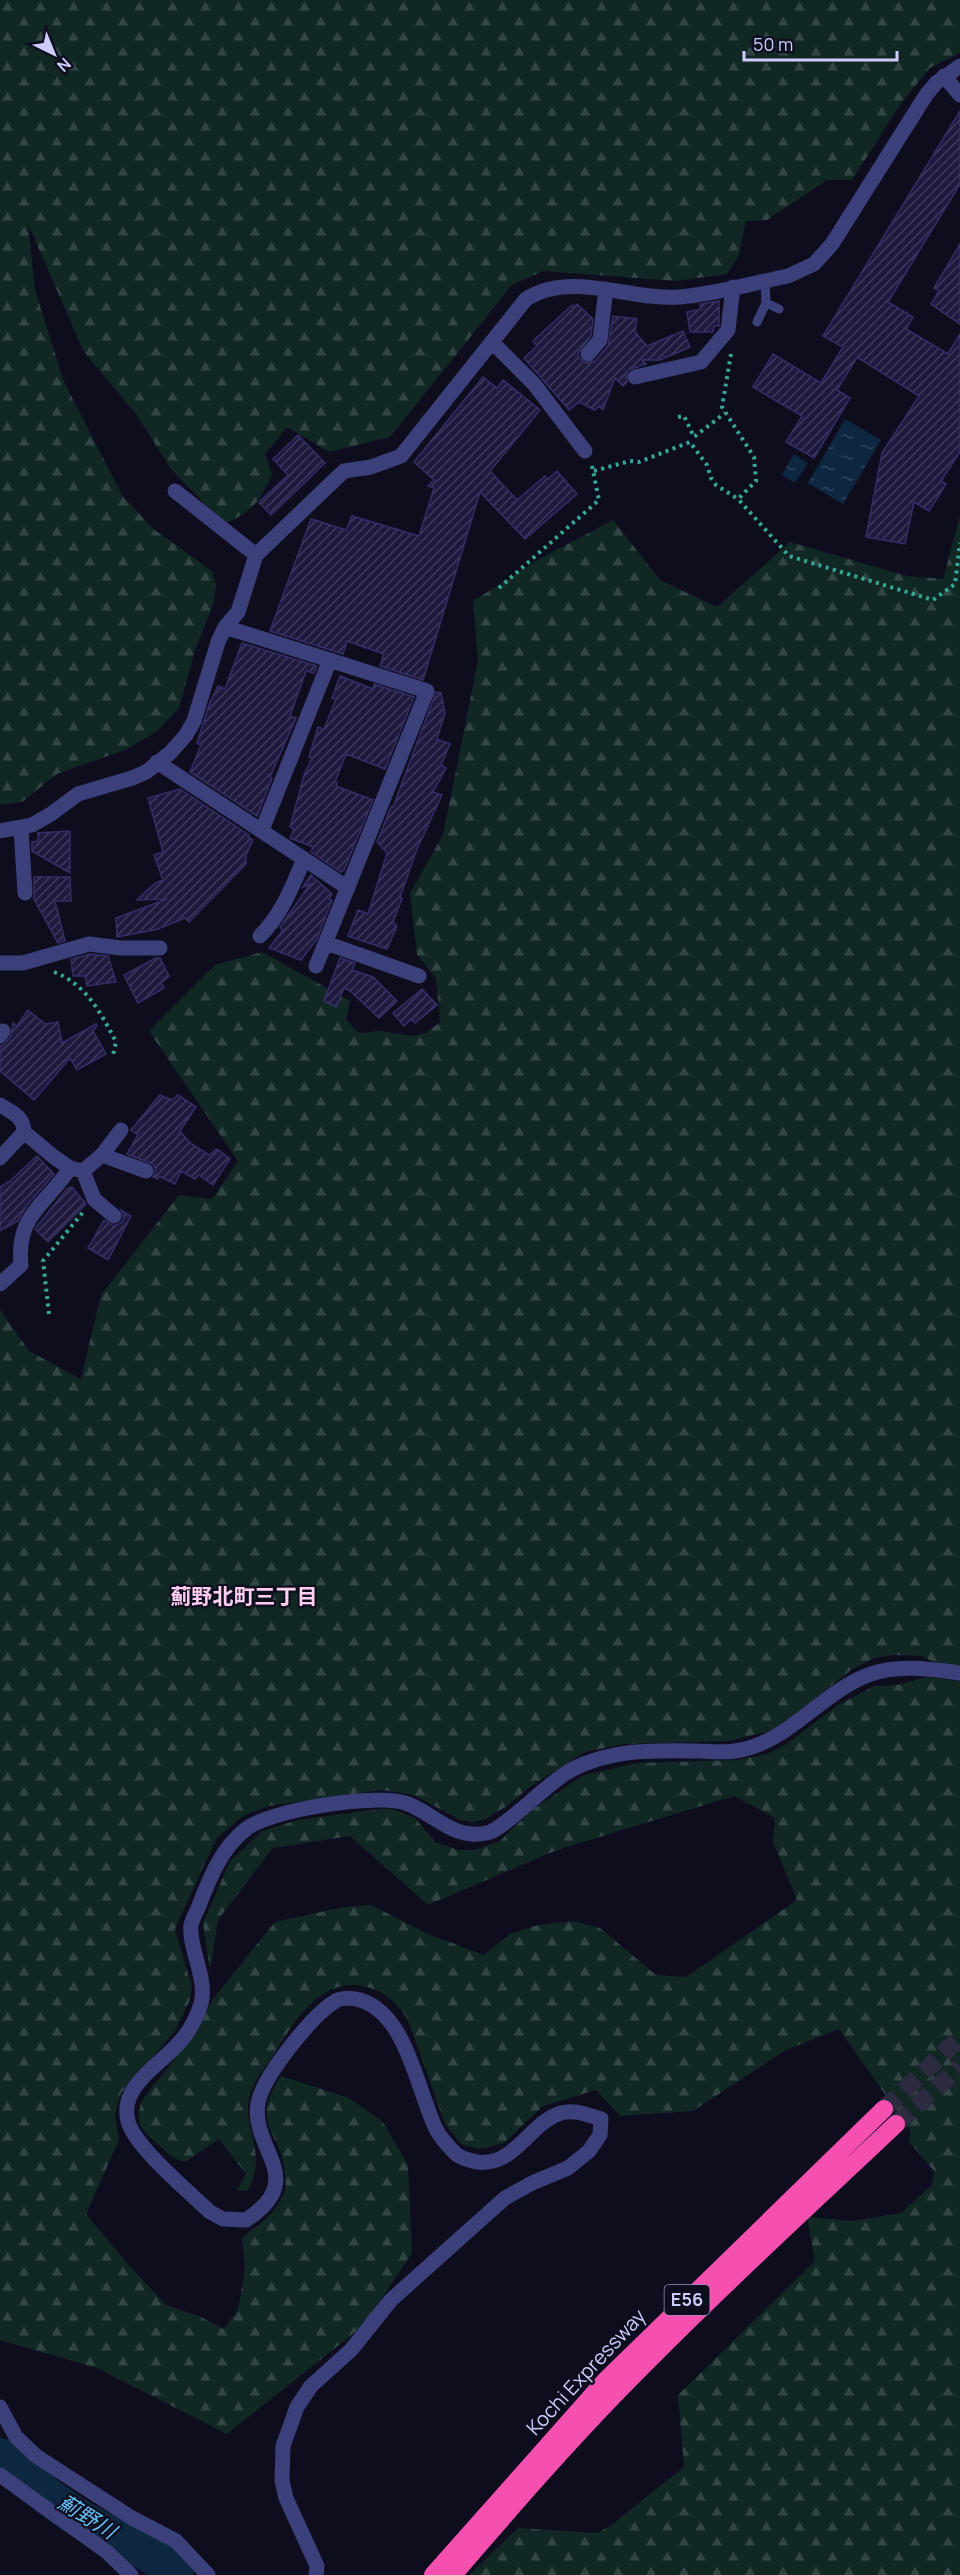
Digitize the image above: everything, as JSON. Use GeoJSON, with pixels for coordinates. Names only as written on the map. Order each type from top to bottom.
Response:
{"type":"FeatureCollection","features":[{"type":"Feature","properties":{"kind":"highway","name":"Kochi Expressway"},"geometry":{"type":"LineString","coordinates":[[453,2575],[506,2503],[606,2380],[884,2109]]}},
{"type":"Feature","properties":{"kind":"highway","name":"Kochi Expressway"},"geometry":{"type":"LineString","coordinates":[[433,2575],[773,2239],[896,2124]]}},
{"type":"Feature","properties":{"kind":"street"},"geometry":{"type":"LineString","coordinates":[[0,831],[21,828],[51,814],[78,794],[132,778],[158,762],[179,743],[194,721],[225,627],[238,612],[256,555],[344,471],[371,467],[401,456],[526,299],[536,292],[563,288],[606,289],[680,297],[803,271],[823,255],[840,234],[915,109],[944,76],[960,66]]}},
{"type":"Feature","properties":{"kind":"street"},"geometry":{"type":"LineString","coordinates":[[944,76],[960,95]]}},
{"type":"Feature","properties":{"kind":"street"},"geometry":{"type":"LineString","coordinates":[[635,377],[701,362],[728,330],[733,287]]}},
{"type":"Feature","properties":{"kind":"street"},"geometry":{"type":"LineString","coordinates":[[588,354],[600,340],[606,289]]}},
{"type":"Feature","properties":{"kind":"street"},"geometry":{"type":"LineString","coordinates":[[492,342],[534,384],[585,451]]}},
{"type":"Feature","properties":{"kind":"street"},"geometry":{"type":"LineString","coordinates":[[175,491],[256,555]]}},
{"type":"Feature","properties":{"kind":"street"},"geometry":{"type":"LineString","coordinates":[[225,627],[427,691],[316,966]]}},
{"type":"Feature","properties":{"kind":"street"},"geometry":{"type":"LineString","coordinates":[[262,830],[330,660]]}},
{"type":"Feature","properties":{"kind":"street"},"geometry":{"type":"LineString","coordinates":[[158,762],[348,888]]}},
{"type":"Feature","properties":{"kind":"street"},"geometry":{"type":"LineString","coordinates":[[21,828],[25,893]]}},
{"type":"Feature","properties":{"kind":"street"},"geometry":{"type":"LineString","coordinates":[[260,936],[272,924],[282,908],[304,859]]}},
{"type":"Feature","properties":{"kind":"street"},"geometry":{"type":"LineString","coordinates":[[326,943],[419,976]]}},
{"type":"Feature","properties":{"kind":"street"},"geometry":{"type":"LineString","coordinates":[[0,963],[23,963],[89,944],[121,948],[160,948]]}},
{"type":"Feature","properties":{"kind":"street"},"geometry":{"type":"LineString","coordinates":[[0,1105],[24,1124],[24,1132],[0,1158]]}},
{"type":"Feature","properties":{"kind":"street"},"geometry":{"type":"LineString","coordinates":[[0,1284],[21,1265],[20,1243],[26,1224],[76,1169],[102,1155],[121,1130]]}},
{"type":"Feature","properties":{"kind":"street"},"geometry":{"type":"LineString","coordinates":[[24,1132],[76,1169],[94,1199],[114,1216]]}},
{"type":"Feature","properties":{"kind":"street"},"geometry":{"type":"LineString","coordinates":[[102,1155],[146,1171]]}},
{"type":"Feature","properties":{"kind":"street"},"geometry":{"type":"LineString","coordinates":[[316,2575],[317,2566],[286,2498],[282,2481],[283,2446],[297,2407],[311,2386],[351,2350],[392,2300],[506,2198],[532,2183],[568,2168],[589,2151],[600,2135],[601,2119],[576,2111],[560,2113],[546,2121],[513,2152],[498,2160],[483,2162],[466,2160],[457,2155],[437,2130],[405,2046],[387,2019],[371,2003],[354,1998],[336,2000],[291,2044],[258,2102],[260,2123],[274,2169],[275,2191],[266,2204],[246,2220],[223,2219],[210,2212],[134,2137],[127,2119],[127,2106],[138,2083],[183,2039],[201,2005],[203,1995],[191,1926],[212,1874],[225,1852],[244,1830],[273,1817],[344,1802],[391,1800],[409,1804],[452,1831],[473,1835],[492,1832],[570,1771],[594,1760],[621,1752],[638,1750],[734,1751],[779,1736],[842,1689],[866,1676],[898,1668],[922,1668],[960,1673]]}},
{"type":"Feature","properties":{"kind":"street"},"geometry":{"type":"LineString","coordinates":[[0,2408],[16,2437],[36,2456],[132,2518],[176,2541],[208,2575]]}},
{"type":"Feature","properties":{"kind":"street"},"geometry":{"type":"LineString","coordinates":[[0,2475],[107,2552],[131,2575]]}},
{"type":"Feature","properties":{"kind":"lane"},"geometry":{"type":"LineString","coordinates":[[757,322],[766,303],[765,280]]}},
{"type":"Feature","properties":{"kind":"lane"},"geometry":{"type":"LineString","coordinates":[[766,303],[779,309]]}},
{"type":"Feature","properties":{"kind":"path"},"geometry":{"type":"LineString","coordinates":[[732,345],[722,406],[754,457],[756,481],[738,499]]}},
{"type":"Feature","properties":{"kind":"path"},"geometry":{"type":"LineString","coordinates":[[678,417],[684,416],[693,437],[726,413]]}},
{"type":"Feature","properties":{"kind":"path"},"geometry":{"type":"LineString","coordinates":[[594,471],[630,461],[639,462],[690,442],[707,465],[716,485],[738,499],[789,556],[933,600],[955,584],[960,543]]}},
{"type":"Feature","properties":{"kind":"path"},"geometry":{"type":"LineString","coordinates":[[500,588],[599,500],[594,471],[585,451]]}},
{"type":"Feature","properties":{"kind":"path"},"geometry":{"type":"LineString","coordinates":[[45,972],[55,972],[74,981],[90,996],[116,1042],[113,1055]]}},
{"type":"Feature","properties":{"kind":"path"},"geometry":{"type":"LineString","coordinates":[[49,1314],[43,1261],[94,1199]]}},
{"type":"Feature","properties":{"kind":"green space"},"geometry":{"type":"Polygon","coordinates":[[[0,0],[960,0],[960,53],[930,68],[901,103],[852,180],[827,180],[767,220],[746,221],[739,255],[727,274],[677,281],[543,271],[512,285],[390,437],[329,452],[287,427],[265,454],[272,475],[263,493],[248,511],[224,524],[171,469],[136,414],[84,352],[28,224],[35,290],[64,382],[122,495],[152,528],[212,571],[216,585],[214,602],[195,650],[179,708],[157,731],[125,750],[57,774],[22,802],[0,805],[0,0]]]}},
{"type":"Feature","properties":{"kind":"green space"},"geometry":{"type":"Polygon","coordinates":[[[960,516],[960,1666],[935,1663],[923,1656],[894,1655],[874,1658],[851,1670],[783,1724],[766,1732],[728,1741],[624,1744],[585,1752],[531,1786],[507,1806],[485,1819],[473,1822],[460,1820],[414,1795],[382,1790],[269,1806],[244,1815],[216,1839],[175,1929],[192,1987],[189,2002],[175,2031],[121,2093],[115,2114],[119,2140],[86,2214],[166,2305],[201,2317],[224,2329],[238,2310],[245,2269],[242,2238],[273,2211],[285,2190],[283,2161],[267,2118],[271,2093],[281,2076],[349,2098],[383,2122],[408,2165],[412,2253],[364,2325],[227,2434],[97,2368],[0,2340],[0,1310],[29,1351],[81,1379],[101,1295],[179,1195],[212,1199],[238,1161],[149,1031],[215,965],[262,952],[350,1001],[346,1020],[359,1033],[381,1031],[412,1036],[426,1033],[440,1022],[436,978],[417,955],[410,893],[443,835],[478,661],[473,601],[536,561],[613,520],[660,580],[717,607],[790,542],[907,576],[943,579],[960,516]]]}},
{"type":"Feature","properties":{"kind":"green space"},"geometry":{"type":"Polygon","coordinates":[[[927,1677],[960,1681],[960,2575],[469,2575],[518,2528],[597,2533],[610,2526],[684,2467],[678,2395],[815,2261],[807,2217],[852,2221],[901,2213],[932,2185],[934,2171],[909,2142],[911,2131],[839,2029],[784,2051],[693,2111],[620,2116],[596,2090],[543,2106],[504,2143],[480,2149],[462,2145],[445,2124],[404,2014],[389,1998],[376,1990],[347,1985],[333,1989],[309,2005],[290,2029],[254,2085],[248,2102],[248,2114],[256,2163],[247,2191],[237,2190],[246,2174],[219,2139],[185,2162],[180,2161],[170,2155],[143,2130],[139,2115],[142,2100],[196,2032],[213,1999],[275,1922],[344,1907],[371,1905],[428,1934],[484,1955],[510,1934],[538,1925],[573,1921],[600,1928],[656,1975],[686,1977],[797,1900],[773,1842],[775,1818],[734,1796],[557,1850],[428,1905],[350,1836],[273,1848],[218,1920],[210,1971],[203,1923],[230,1861],[262,1831],[298,1820],[380,1809],[393,1809],[415,1818],[435,1842],[458,1850],[475,1850],[500,1841],[532,1810],[582,1776],[637,1763],[737,1760],[767,1754],[785,1745],[838,1705],[874,1686],[897,1685],[927,1677]]]}},
{"type":"Feature","properties":{"kind":"water"},"geometry":{"type":"Polygon","coordinates":[[[845,419],[881,440],[843,504],[808,483],[845,419]]]}},
{"type":"Feature","properties":{"kind":"water"},"geometry":{"type":"Polygon","coordinates":[[[794,454],[808,463],[795,483],[782,475],[794,454]]]}},
{"type":"Feature","properties":{"kind":"building"},"geometry":{"type":"Polygon","coordinates":[[[960,111],[960,184],[888,302],[913,317],[906,329],[948,354],[960,334],[960,452],[941,481],[946,484],[929,511],[914,502],[905,544],[866,537],[882,453],[919,396],[857,357],[837,390],[850,398],[814,458],[786,442],[802,416],[753,387],[773,354],[821,383],[843,347],[823,336],[960,111]]]}},
{"type":"Feature","properties":{"kind":"building"},"geometry":{"type":"Polygon","coordinates":[[[960,244],[960,324],[931,304],[939,291],[934,288],[960,244]]]}},
{"type":"Feature","properties":{"kind":"building"},"geometry":{"type":"Polygon","coordinates":[[[719,301],[719,326],[714,326],[713,332],[690,332],[687,312],[701,309],[700,304],[719,301]]]}},
{"type":"Feature","properties":{"kind":"building"},"geometry":{"type":"Polygon","coordinates":[[[577,304],[593,319],[591,336],[578,353],[579,358],[586,363],[595,361],[608,346],[613,316],[637,319],[635,332],[647,346],[683,331],[690,347],[660,360],[642,360],[646,364],[628,370],[627,382],[623,386],[615,378],[603,410],[599,406],[595,410],[579,402],[569,410],[524,358],[537,346],[533,341],[572,305],[574,307],[577,304]]]}},
{"type":"Feature","properties":{"kind":"building"},"geometry":{"type":"Polygon","coordinates":[[[483,377],[497,388],[503,380],[540,410],[490,471],[517,500],[545,476],[548,479],[557,471],[577,494],[525,539],[480,492],[423,680],[380,666],[384,654],[347,641],[343,654],[270,631],[311,519],[346,530],[352,516],[419,536],[434,488],[428,486],[434,480],[414,462],[483,377]]]}},
{"type":"Feature","properties":{"kind":"building"},"geometry":{"type":"Polygon","coordinates":[[[298,435],[325,463],[271,515],[259,502],[288,475],[273,459],[298,435]]]}},
{"type":"Feature","properties":{"kind":"building"},"geometry":{"type":"Polygon","coordinates":[[[242,643],[317,666],[314,673],[306,671],[290,716],[296,718],[270,777],[272,778],[257,816],[190,772],[201,745],[197,743],[210,702],[218,686],[225,689],[242,643]]]}},
{"type":"Feature","properties":{"kind":"building"},"geometry":{"type":"Polygon","coordinates":[[[340,676],[373,689],[374,684],[414,697],[385,769],[346,754],[335,782],[336,786],[373,800],[344,870],[341,872],[311,852],[313,847],[290,838],[294,829],[290,827],[304,775],[312,758],[309,757],[318,727],[324,729],[336,699],[332,698],[340,676]]]}},
{"type":"Feature","properties":{"kind":"building"},"geometry":{"type":"Polygon","coordinates":[[[436,692],[441,693],[445,713],[437,739],[450,744],[441,765],[446,768],[433,792],[442,795],[417,849],[393,922],[397,926],[387,949],[348,936],[358,910],[368,914],[387,853],[377,842],[391,807],[393,807],[436,692]]]}},
{"type":"Feature","properties":{"kind":"building"},"geometry":{"type":"Polygon","coordinates":[[[180,789],[249,835],[248,837],[253,840],[246,855],[246,864],[189,922],[185,918],[158,929],[117,937],[116,918],[167,899],[137,900],[154,884],[163,880],[154,855],[163,852],[148,798],[180,789]]]}},
{"type":"Feature","properties":{"kind":"building"},"geometry":{"type":"Polygon","coordinates":[[[70,831],[70,873],[32,851],[32,842],[38,841],[38,833],[70,831]]]}},
{"type":"Feature","properties":{"kind":"building"},"geometry":{"type":"Polygon","coordinates":[[[311,875],[332,894],[329,899],[332,900],[317,939],[301,960],[269,948],[283,930],[280,927],[310,884],[303,887],[311,875]]]}},
{"type":"Feature","properties":{"kind":"building"},"geometry":{"type":"Polygon","coordinates":[[[34,877],[70,877],[71,901],[55,901],[65,941],[58,943],[34,899],[34,877]]]}},
{"type":"Feature","properties":{"kind":"building"},"geometry":{"type":"Polygon","coordinates":[[[90,954],[108,956],[116,982],[87,986],[85,976],[73,976],[71,959],[90,954]]]}},
{"type":"Feature","properties":{"kind":"building"},"geometry":{"type":"Polygon","coordinates":[[[160,958],[169,976],[161,983],[164,988],[138,1003],[124,975],[160,958]]]}},
{"type":"Feature","properties":{"kind":"building"},"geometry":{"type":"Polygon","coordinates":[[[340,958],[355,963],[352,970],[373,977],[397,1001],[379,1018],[344,988],[336,1007],[324,1001],[340,958]]]}},
{"type":"Feature","properties":{"kind":"building"},"geometry":{"type":"Polygon","coordinates":[[[422,989],[437,1005],[415,1023],[411,1019],[404,1026],[393,1013],[422,989]]]}},
{"type":"Feature","properties":{"kind":"building"},"geometry":{"type":"Polygon","coordinates":[[[28,1010],[45,1024],[58,1022],[62,1043],[96,1024],[93,1031],[106,1054],[77,1070],[70,1058],[34,1100],[0,1071],[0,1046],[5,1044],[11,1036],[13,1023],[17,1026],[28,1010]]]}},
{"type":"Feature","properties":{"kind":"building"},"geometry":{"type":"Polygon","coordinates":[[[160,1095],[172,1100],[178,1095],[196,1107],[180,1131],[190,1143],[209,1155],[217,1149],[230,1159],[213,1185],[199,1175],[195,1179],[181,1171],[175,1184],[159,1176],[158,1179],[153,1177],[156,1170],[153,1164],[127,1154],[138,1135],[131,1130],[160,1095]]]}},
{"type":"Feature","properties":{"kind":"building"},"geometry":{"type":"Polygon","coordinates":[[[37,1156],[54,1174],[27,1205],[18,1221],[0,1231],[0,1187],[10,1181],[37,1156]]]}},
{"type":"Feature","properties":{"kind":"building"},"geometry":{"type":"Polygon","coordinates":[[[72,1187],[86,1204],[48,1242],[35,1229],[67,1189],[72,1187]]]}},
{"type":"Feature","properties":{"kind":"building"},"geometry":{"type":"Polygon","coordinates":[[[121,1210],[131,1216],[108,1260],[88,1248],[104,1220],[113,1226],[121,1223],[124,1217],[121,1210]]]}},
{"type":"Feature","properties":{"kind":"waterway","name":"薊野川"},"geometry":{"type":"LineString","coordinates":[[0,2457],[69,2512],[137,2546],[157,2558],[175,2575]]}},
{"type":"Feature","properties":{"kind":"tunnel"},"geometry":{"type":"LineString","coordinates":[[884,2109],[960,2038]]}},
{"type":"Feature","properties":{"kind":"tunnel"},"geometry":{"type":"LineString","coordinates":[[896,2124],[960,2067]]}},
{"type":"Feature","properties":{"kind":"district","name":"薊野北町三丁目"},"geometry":{"type":"Point","coordinates":[244,1597]}}]}
